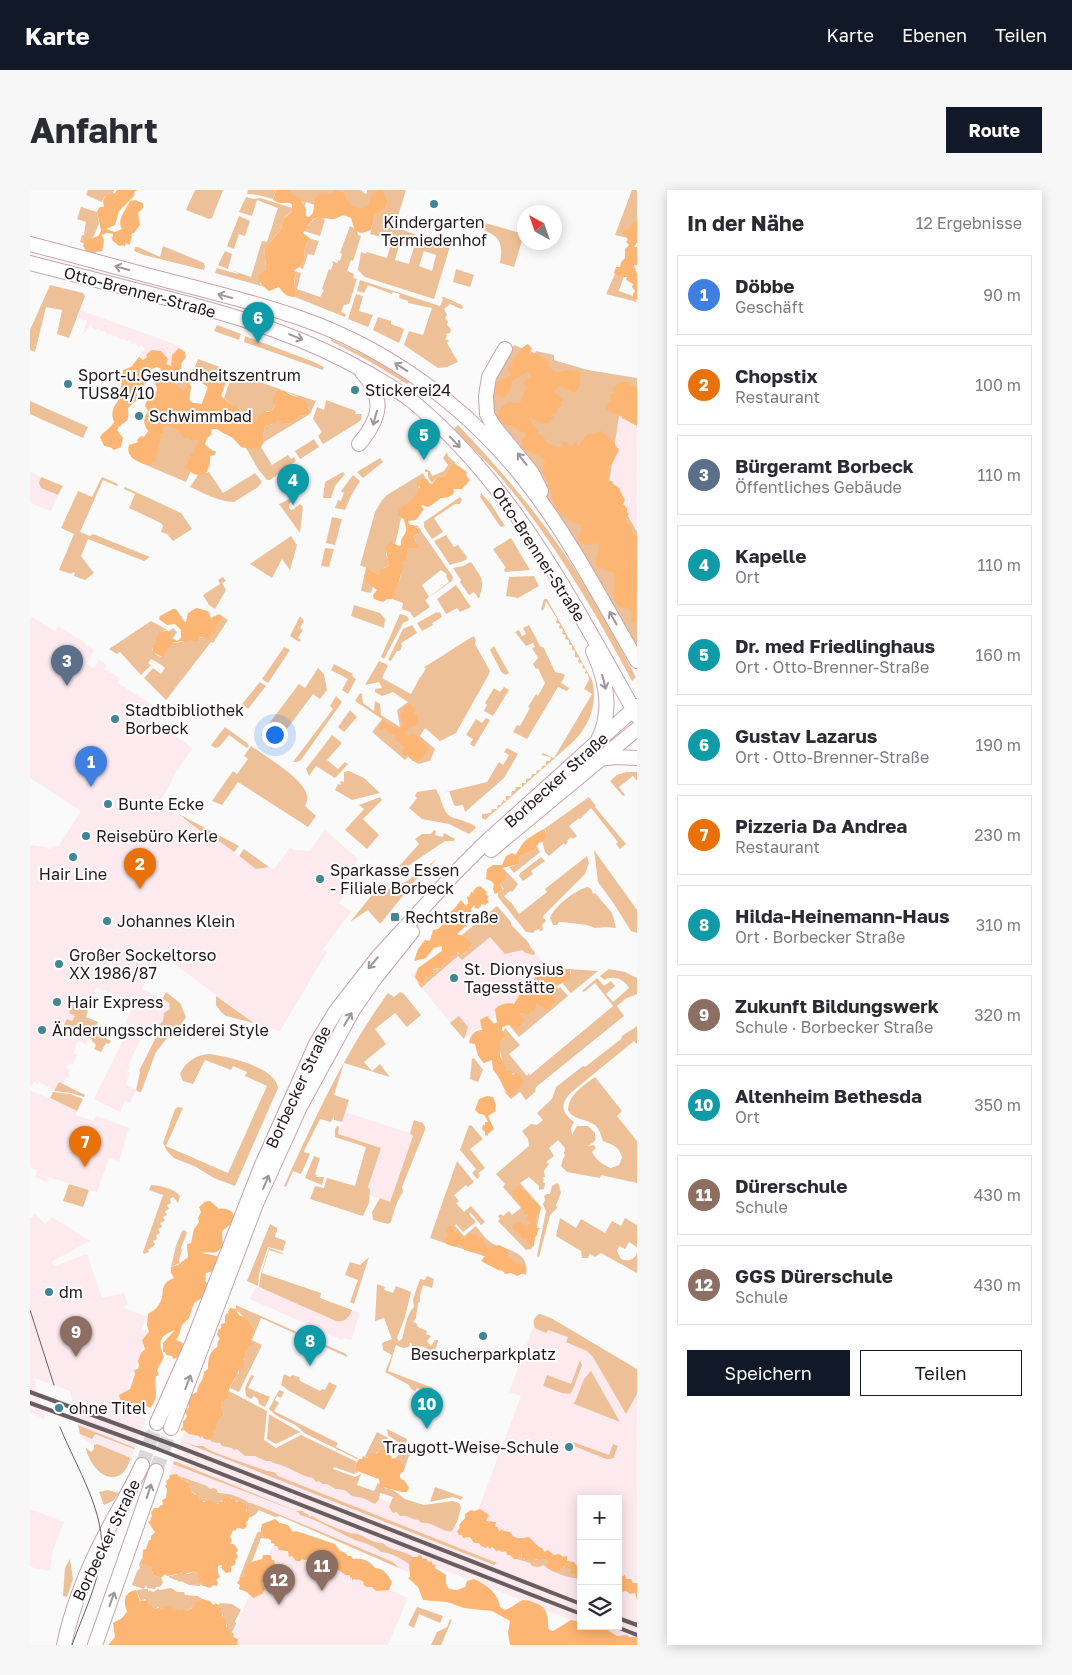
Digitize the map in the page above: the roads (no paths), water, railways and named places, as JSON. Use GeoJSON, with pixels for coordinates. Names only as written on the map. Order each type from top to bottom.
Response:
{"type":"FeatureCollection","features":[{"type":"Feature","properties":{"kind":"street","name":"Otto-Brenner-Straße"},"geometry":{"type":"LineString","coordinates":[[30,244],[272,309],[312,322],[363,345],[416,377],[458,410],[508,459],[553,517],[586,569],[637,661]]}},
{"type":"Feature","properties":{"kind":"street","name":"Otto-Brenner-Straße"},"geometry":{"type":"LineString","coordinates":[[30,263],[260,324],[303,340],[350,363],[407,398],[460,447],[513,510],[564,589],[636,710]]}},
{"type":"Feature","properties":{"kind":"street"},"geometry":{"type":"LineString","coordinates":[[505,349],[489,378],[486,396],[487,414],[492,425],[532,473],[553,517]]}},
{"type":"Feature","properties":{"kind":"street"},"geometry":{"type":"LineString","coordinates":[[350,363],[370,382],[375,391],[377,402],[376,420],[359,444]]}},
{"type":"Feature","properties":{"kind":"street"},"geometry":{"type":"LineString","coordinates":[[564,589],[594,654],[606,689],[606,716],[601,733],[594,745]]}},
{"type":"Feature","properties":{"kind":"street","name":"Borbecker Straße"},"geometry":{"type":"LineString","coordinates":[[636,710],[594,745],[484,844],[448,880],[378,956],[336,1011],[316,1044],[261,1167],[192,1344],[164,1425],[256,1204],[307,1092],[353,1010],[396,950],[444,895],[491,851],[637,729]]}},
{"type":"Feature","properties":{"kind":"street"},"geometry":{"type":"LineString","coordinates":[[600,759],[615,757],[637,758]]}},
{"type":"Feature","properties":{"kind":"street","name":"Borbecker Straße"},"geometry":{"type":"LineString","coordinates":[[64,1645],[81,1587],[104,1536],[142,1465]]}},
{"type":"Feature","properties":{"kind":"street","name":"Borbecker Straße"},"geometry":{"type":"LineString","coordinates":[[95,1645],[156,1471]]}},
{"type":"Feature","properties":{"kind":"tunnel"},"geometry":{"type":"LineString","coordinates":[[142,1465],[157,1423]]}},
{"type":"Feature","properties":{"kind":"tunnel"},"geometry":{"type":"LineString","coordinates":[[156,1471],[171,1428]]}},
{"type":"Feature","properties":{"kind":"tram line"},"geometry":{"type":"LineString","coordinates":[[30,1310],[54,1385]]}},
{"type":"Feature","properties":{"kind":"tram line"},"geometry":{"type":"LineString","coordinates":[[60,1427],[89,1491],[95,1508],[102,1541],[101,1557],[96,1579],[72,1645]]}},
{"type":"Feature","properties":{"kind":"railway"},"geometry":{"type":"LineString","coordinates":[[30,1392],[179,1447],[577,1602]]}},
{"type":"Feature","properties":{"kind":"railway"},"geometry":{"type":"LineString","coordinates":[[30,1403],[155,1448],[577,1612]]}},
{"type":"Feature","properties":{"kind":"railway"},"geometry":{"type":"LineString","coordinates":[[622,1619],[637,1625]]}},
{"type":"Feature","properties":{"kind":"railway"},"geometry":{"type":"LineString","coordinates":[[622,1629],[637,1635]]}},
{"type":"Feature","properties":{"kind":"place","name":"Kindergarten Termiedenhof"},"geometry":{"type":"Point","coordinates":[434,204]}},
{"type":"Feature","properties":{"kind":"place","name":"Gustav Lazarus"},"geometry":{"type":"Point","coordinates":[258,343]}},
{"type":"Feature","properties":{"kind":"place","name":"Sport-u.Gesundheitszentrum TUS84/10"},"geometry":{"type":"Point","coordinates":[68,384]}},
{"type":"Feature","properties":{"kind":"place","name":"Stickerei24"},"geometry":{"type":"Point","coordinates":[355,390]}},
{"type":"Feature","properties":{"kind":"place","name":"Schwimmbad"},"geometry":{"type":"Point","coordinates":[139,416]}},
{"type":"Feature","properties":{"kind":"place","name":"Dr. med Friedlinghaus"},"geometry":{"type":"Point","coordinates":[424,460]}},
{"type":"Feature","properties":{"kind":"place","name":"Kapelle"},"geometry":{"type":"Point","coordinates":[293,505]}},
{"type":"Feature","properties":{"kind":"place","name":"Bürgeramt Borbeck"},"geometry":{"type":"Point","coordinates":[67,686]}},
{"type":"Feature","properties":{"kind":"place","name":"Stadtbibliothek Borbeck"},"geometry":{"type":"Point","coordinates":[115,719]}},
{"type":"Feature","properties":{"kind":"place","name":"Döbbe"},"geometry":{"type":"Point","coordinates":[91,787]}},
{"type":"Feature","properties":{"kind":"place","name":"Bunte Ecke"},"geometry":{"type":"Point","coordinates":[108,804]}},
{"type":"Feature","properties":{"kind":"place","name":"Reisebüro Kerle"},"geometry":{"type":"Point","coordinates":[86,836]}},
{"type":"Feature","properties":{"kind":"place","name":"Hair Line"},"geometry":{"type":"Point","coordinates":[73,857]}},
{"type":"Feature","properties":{"kind":"place","name":"Sparkasse Essen - Filiale Borbeck"},"geometry":{"type":"Point","coordinates":[320,879]}},
{"type":"Feature","properties":{"kind":"place","name":"Chopstix"},"geometry":{"type":"Point","coordinates":[140,889]}},
{"type":"Feature","properties":{"kind":"place","name":"Rechtstraße"},"geometry":{"type":"Point","coordinates":[395,917]}},
{"type":"Feature","properties":{"kind":"place","name":"Johannes Klein"},"geometry":{"type":"Point","coordinates":[107,921]}},
{"type":"Feature","properties":{"kind":"place","name":"Großer Sockeltorso XX 1986/87"},"geometry":{"type":"Point","coordinates":[59,964]}},
{"type":"Feature","properties":{"kind":"place","name":"St. Dionysius Tagesstätte"},"geometry":{"type":"Point","coordinates":[454,978]}},
{"type":"Feature","properties":{"kind":"place","name":"Hair Express"},"geometry":{"type":"Point","coordinates":[57,1002]}},
{"type":"Feature","properties":{"kind":"place","name":"Änderungsschneiderei Style"},"geometry":{"type":"Point","coordinates":[42,1030]}},
{"type":"Feature","properties":{"kind":"place","name":"Pizzeria Da Andrea"},"geometry":{"type":"Point","coordinates":[85,1167]}},
{"type":"Feature","properties":{"kind":"place","name":"dm"},"geometry":{"type":"Point","coordinates":[49,1292]}},
{"type":"Feature","properties":{"kind":"place","name":"Besucherparkplatz"},"geometry":{"type":"Point","coordinates":[483,1336]}},
{"type":"Feature","properties":{"kind":"place","name":"Zukunft Bildungswerk"},"geometry":{"type":"Point","coordinates":[76,1357]}},
{"type":"Feature","properties":{"kind":"place","name":"Hilda-Heinemann-Haus"},"geometry":{"type":"Point","coordinates":[310,1366]}},
{"type":"Feature","properties":{"kind":"place","name":"ohne Titel"},"geometry":{"type":"Point","coordinates":[59,1408]}},
{"type":"Feature","properties":{"kind":"place","name":"Altenheim Bethesda"},"geometry":{"type":"Point","coordinates":[427,1429]}},
{"type":"Feature","properties":{"kind":"place","name":"Traugott-Weise-Schule"},"geometry":{"type":"Point","coordinates":[569,1447]}},
{"type":"Feature","properties":{"kind":"place","name":"Dürerschule"},"geometry":{"type":"Point","coordinates":[322,1591]}},
{"type":"Feature","properties":{"kind":"place","name":"GGS Dürerschule"},"geometry":{"type":"Point","coordinates":[279,1605]}}]}
